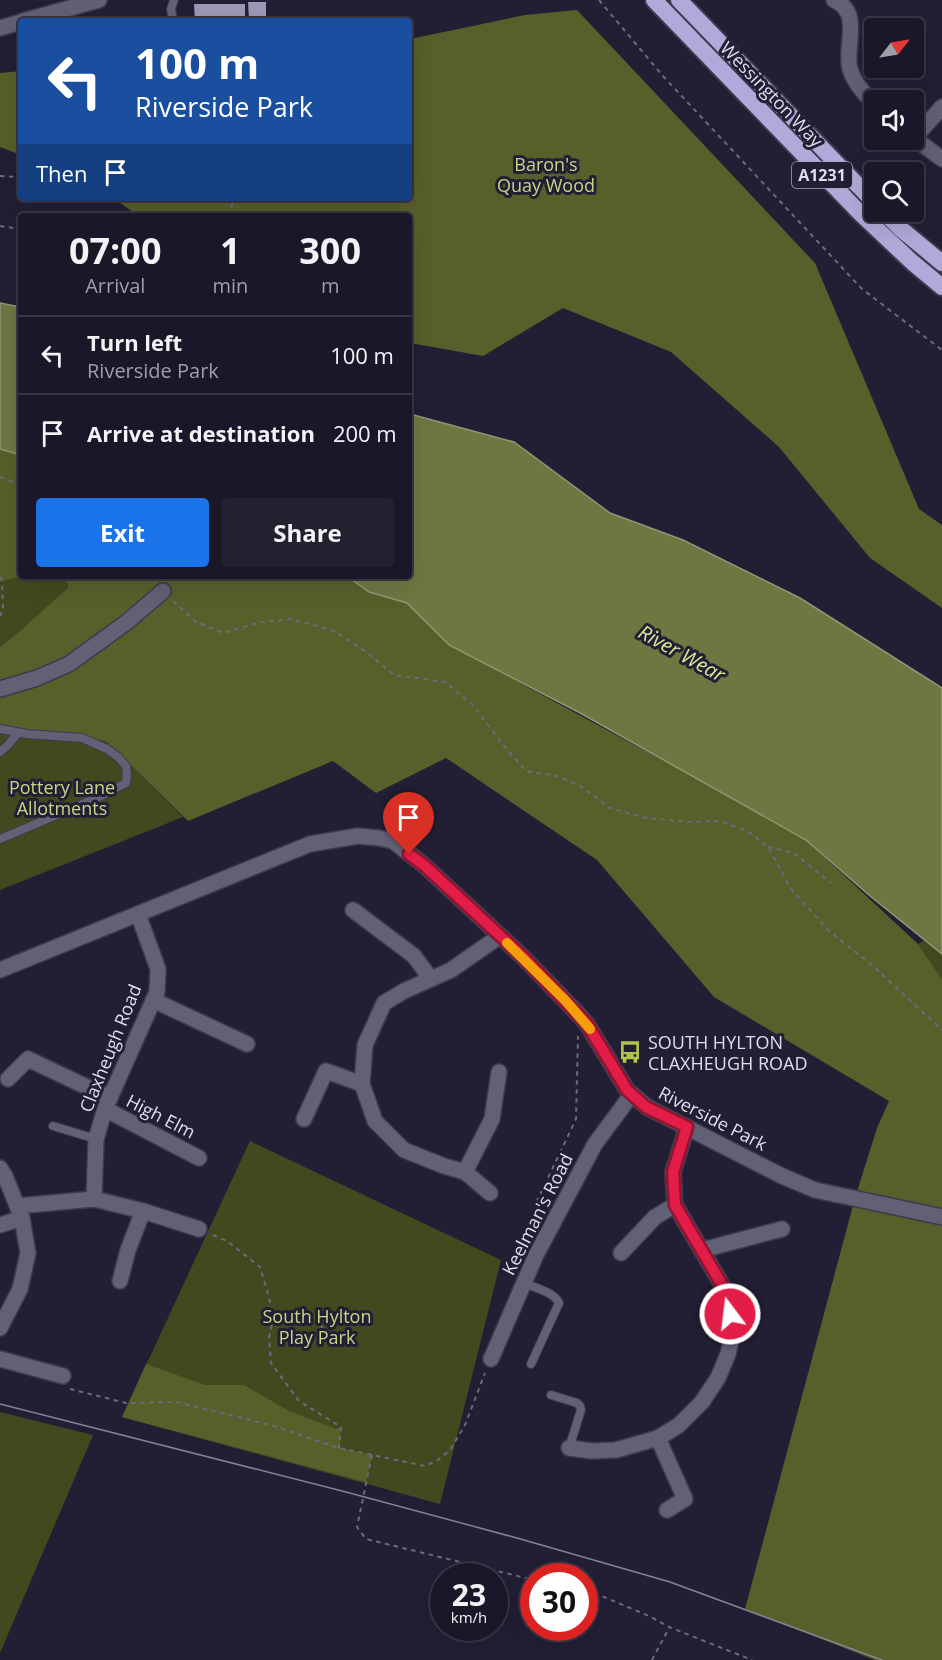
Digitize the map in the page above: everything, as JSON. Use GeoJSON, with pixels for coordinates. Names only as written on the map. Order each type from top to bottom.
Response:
{"type":"FeatureCollection","features":[{"type":"Feature","properties":{"kind":"highway","name":"Wessington Way"},"geometry":{"type":"LineString","coordinates":[[654,0],[861,214],[942,287]]}},
{"type":"Feature","properties":{"kind":"highway","name":"Wessington Way"},"geometry":{"type":"LineString","coordinates":[[679,0],[864,192]]}},
{"type":"Feature","properties":{"kind":"highway"},"geometry":{"type":"LineString","coordinates":[[894,222],[942,263]]}},
{"type":"Feature","properties":{"kind":"street"},"geometry":{"type":"LineString","coordinates":[[33,18],[99,0]]}},
{"type":"Feature","properties":{"kind":"street"},"geometry":{"type":"LineString","coordinates":[[834,0],[840,2],[851,21],[849,67],[854,80],[864,92]]}},
{"type":"Feature","properties":{"kind":"street"},"geometry":{"type":"LineString","coordinates":[[0,27],[18,22]]}},
{"type":"Feature","properties":{"kind":"street"},"geometry":{"type":"LineString","coordinates":[[924,127],[942,106]]}},
{"type":"Feature","properties":{"kind":"street"},"geometry":{"type":"LineString","coordinates":[[924,146],[942,159]]}},
{"type":"Feature","properties":{"kind":"street"},"geometry":{"type":"LineString","coordinates":[[0,689],[37,678],[69,664],[127,622],[163,591]]}},
{"type":"Feature","properties":{"kind":"street","name":"Riverside Park"},"geometry":{"type":"LineString","coordinates":[[138,914],[310,844],[358,836],[393,841],[425,866],[524,958],[579,1015],[587,1024],[627,1090],[646,1107],[782,1176],[815,1190],[942,1217]]}},
{"type":"Feature","properties":{"kind":"street"},"geometry":{"type":"LineString","coordinates":[[352,910],[414,956],[430,979]]}},
{"type":"Feature","properties":{"kind":"street"},"geometry":{"type":"LineString","coordinates":[[0,970],[138,914]]}},
{"type":"Feature","properties":{"kind":"street","name":"Claxheugh Road"},"geometry":{"type":"LineString","coordinates":[[94,1199],[96,1139],[107,1104],[157,992],[158,969],[138,914]]}},
{"type":"Feature","properties":{"kind":"street"},"geometry":{"type":"LineString","coordinates":[[490,1193],[465,1172],[404,1150],[375,1121],[362,1084],[365,1045],[384,1003],[404,991],[451,970],[500,936]]}},
{"type":"Feature","properties":{"kind":"street"},"geometry":{"type":"LineString","coordinates":[[153,1000],[247,1044]]}},
{"type":"Feature","properties":{"kind":"street","name":"High Elm"},"geometry":{"type":"LineString","coordinates":[[8,1079],[27,1059],[199,1158]]}},
{"type":"Feature","properties":{"kind":"street"},"geometry":{"type":"LineString","coordinates":[[304,1119],[326,1071],[362,1084]]}},
{"type":"Feature","properties":{"kind":"street"},"geometry":{"type":"LineString","coordinates":[[465,1172],[492,1119],[499,1072]]}},
{"type":"Feature","properties":{"kind":"street","name":"Keelman's Road"},"geometry":{"type":"LineString","coordinates":[[491,1359],[536,1255],[595,1144],[632,1094]]}},
{"type":"Feature","properties":{"kind":"street"},"geometry":{"type":"LineString","coordinates":[[569,1448],[592,1451],[616,1450],[658,1438],[680,1425],[702,1402],[718,1378],[728,1354],[733,1332],[728,1295],[675,1205],[673,1172],[687,1127]]}},
{"type":"Feature","properties":{"kind":"street"},"geometry":{"type":"LineString","coordinates":[[0,1168],[20,1212],[28,1253],[20,1289],[0,1328]]}},
{"type":"Feature","properties":{"kind":"street"},"geometry":{"type":"LineString","coordinates":[[0,1225],[20,1212],[94,1199],[143,1211],[199,1229]]}},
{"type":"Feature","properties":{"kind":"street"},"geometry":{"type":"LineString","coordinates":[[621,1253],[655,1217],[675,1205]]}},
{"type":"Feature","properties":{"kind":"street"},"geometry":{"type":"LineString","coordinates":[[120,1281],[128,1250],[143,1211]]}},
{"type":"Feature","properties":{"kind":"street"},"geometry":{"type":"LineString","coordinates":[[702,1250],[782,1229]]}},
{"type":"Feature","properties":{"kind":"street"},"geometry":{"type":"LineString","coordinates":[[0,1359],[63,1376]]}},
{"type":"Feature","properties":{"kind":"street"},"geometry":{"type":"LineString","coordinates":[[658,1438],[685,1498],[667,1510]]}},
{"type":"Feature","properties":{"kind":"lane"},"geometry":{"type":"LineString","coordinates":[[172,18],[171,9],[174,0]]}},
{"type":"Feature","properties":{"kind":"lane"},"geometry":{"type":"LineString","coordinates":[[0,729],[18,733],[82,738],[107,749],[118,757],[126,766],[127,774],[126,783],[101,796],[0,839]]}},
{"type":"Feature","properties":{"kind":"lane"},"geometry":{"type":"LineString","coordinates":[[0,752],[18,733]]}},
{"type":"Feature","properties":{"kind":"lane"},"geometry":{"type":"LineString","coordinates":[[53,1126],[96,1139]]}},
{"type":"Feature","properties":{"kind":"lane"},"geometry":{"type":"LineString","coordinates":[[524,1283],[554,1296],[560,1303],[531,1364]]}},
{"type":"Feature","properties":{"kind":"lane"},"geometry":{"type":"LineString","coordinates":[[551,1395],[580,1406],[581,1410],[569,1448]]}},
{"type":"Feature","properties":{"kind":"path"},"geometry":{"type":"LineString","coordinates":[[599,0],[662,75],[862,289],[942,350]]}},
{"type":"Feature","properties":{"kind":"path"},"geometry":{"type":"LineString","coordinates":[[0,176],[18,177]]}},
{"type":"Feature","properties":{"kind":"path"},"geometry":{"type":"LineString","coordinates":[[0,226],[18,229]]}},
{"type":"Feature","properties":{"kind":"path"},"geometry":{"type":"LineString","coordinates":[[0,477],[18,484]]}},
{"type":"Feature","properties":{"kind":"path"},"geometry":{"type":"LineString","coordinates":[[0,577],[3,610],[0,616]]}},
{"type":"Feature","properties":{"kind":"path"},"geometry":{"type":"LineString","coordinates":[[163,591],[195,621],[223,633],[258,623],[291,619],[332,630],[365,651],[394,675],[445,682],[473,705],[526,771],[557,776],[582,787],[610,808],[646,818],[689,822],[721,821],[749,832],[768,847],[791,889],[828,930],[873,966],[942,1029]]}},
{"type":"Feature","properties":{"kind":"path"},"geometry":{"type":"LineString","coordinates":[[768,847],[794,854],[831,883]]}},
{"type":"Feature","properties":{"kind":"path"},"geometry":{"type":"LineString","coordinates":[[536,1255],[528,1242],[536,1203],[576,1119],[579,1015]]}},
{"type":"Feature","properties":{"kind":"path"},"geometry":{"type":"LineString","coordinates":[[199,1229],[227,1241],[260,1267],[273,1318],[269,1338],[271,1363],[299,1401],[341,1427],[339,1448]]}},
{"type":"Feature","properties":{"kind":"path"},"geometry":{"type":"LineString","coordinates":[[273,1318],[301,1310],[310,1312],[322,1328],[319,1335]]}},
{"type":"Feature","properties":{"kind":"path"},"geometry":{"type":"LineString","coordinates":[[126,1403],[176,1402],[271,1425],[339,1448],[425,1466],[438,1460],[450,1450],[465,1425],[491,1359]]}},
{"type":"Feature","properties":{"kind":"path"},"geometry":{"type":"LineString","coordinates":[[372,1455],[357,1527],[366,1539],[520,1577]]}},
{"type":"Feature","properties":{"kind":"path"},"geometry":{"type":"LineString","coordinates":[[598,1595],[752,1660]]}},
{"type":"Feature","properties":{"kind":"path"},"geometry":{"type":"LineString","coordinates":[[652,1660],[669,1627]]}},
{"type":"Feature","properties":{"kind":"green space","name":"Baron's Quay Wood"},"geometry":{"type":"Polygon","coordinates":[[[577,10],[815,263],[919,509],[942,525],[942,608],[870,558],[779,447],[671,352],[563,308],[483,356],[412,343],[412,213],[135,213],[117,201],[412,201],[412,39],[525,15],[577,10]]]}},
{"type":"Feature","properties":{"kind":"green space"},"geometry":{"type":"Polygon","coordinates":[[[18,71],[18,154],[0,147],[0,73],[18,71]]]}},
{"type":"Feature","properties":{"kind":"green space"},"geometry":{"type":"Polygon","coordinates":[[[0,448],[18,453],[18,577],[2,581],[0,577],[0,448]]]}},
{"type":"Feature","properties":{"kind":"green space"},"geometry":{"type":"Polygon","coordinates":[[[0,577],[2,580],[18,577],[18,579],[66,579],[68,588],[0,647],[0,577]]]}},
{"type":"Feature","properties":{"kind":"green space"},"geometry":{"type":"Polygon","coordinates":[[[66,579],[351,579],[369,592],[407,603],[450,645],[806,840],[918,944],[942,979],[942,1660],[875,1660],[745,1609],[855,1198],[877,1128],[889,1101],[714,997],[597,860],[446,758],[376,793],[333,761],[188,821],[106,741],[18,733],[0,729],[0,647],[68,588],[66,579]]]}},
{"type":"Feature","properties":{"kind":"green space","name":"Pottery Lane Allotments"},"geometry":{"type":"Polygon","coordinates":[[[0,727],[106,741],[183,817],[0,890],[0,727]]]}},
{"type":"Feature","properties":{"kind":"green space"},"geometry":{"type":"Polygon","coordinates":[[[925,940],[942,954],[942,979],[918,944],[925,940]]]}},
{"type":"Feature","properties":{"kind":"green space","name":"South Hylton Play Park"},"geometry":{"type":"Polygon","coordinates":[[[250,1141],[501,1260],[440,1504],[122,1417],[250,1141]]]}},
{"type":"Feature","properties":{"kind":"green space"},"geometry":{"type":"Polygon","coordinates":[[[146,1364],[205,1385],[244,1385],[289,1411],[336,1429],[341,1427],[340,1448],[372,1455],[366,1482],[122,1417],[146,1364]]]}},
{"type":"Feature","properties":{"kind":"green space"},"geometry":{"type":"Polygon","coordinates":[[[0,1412],[93,1435],[0,1653],[0,1412]]]}},
{"type":"Feature","properties":{"kind":"water"},"geometry":{"type":"Polygon","coordinates":[[[0,303],[18,306],[18,454],[0,449],[0,303]]]}},
{"type":"Feature","properties":{"kind":"water","name":"River Wear"},"geometry":{"type":"Polygon","coordinates":[[[412,415],[514,442],[610,513],[683,540],[800,598],[942,688],[942,954],[870,896],[806,840],[582,714],[449,645],[407,603],[369,592],[351,579],[412,579],[412,415]]]}},
{"type":"Feature","properties":{"kind":"building"},"geometry":{"type":"Polygon","coordinates":[[[248,2],[266,2],[266,18],[249,18],[248,2]]]}},
{"type":"Feature","properties":{"kind":"building"},"geometry":{"type":"Polygon","coordinates":[[[194,4],[245,4],[245,18],[195,18],[194,4]]]}},
{"type":"Feature","properties":{"kind":"tram line"},"geometry":{"type":"LineString","coordinates":[[0,1404],[346,1492],[670,1582],[882,1660]]}},
{"type":"Feature","properties":{"kind":"slow traffic"},"geometry":{"type":"LineString","coordinates":[[507,943],[565,1000],[590,1029]]}},
{"type":"Feature","properties":{"kind":"place","name":"SOUTH HYLTON CLAXHEUGH ROAD"},"geometry":{"type":"Point","coordinates":[630,1052]}},
{"type":"Feature","properties":{"kind":"route"},"geometry":{"type":"LineString","coordinates":[[409,854],[425,866],[524,958],[587,1024],[627,1090],[646,1107],[687,1127],[673,1172],[675,1205],[728,1295],[730,1314]]}}]}
